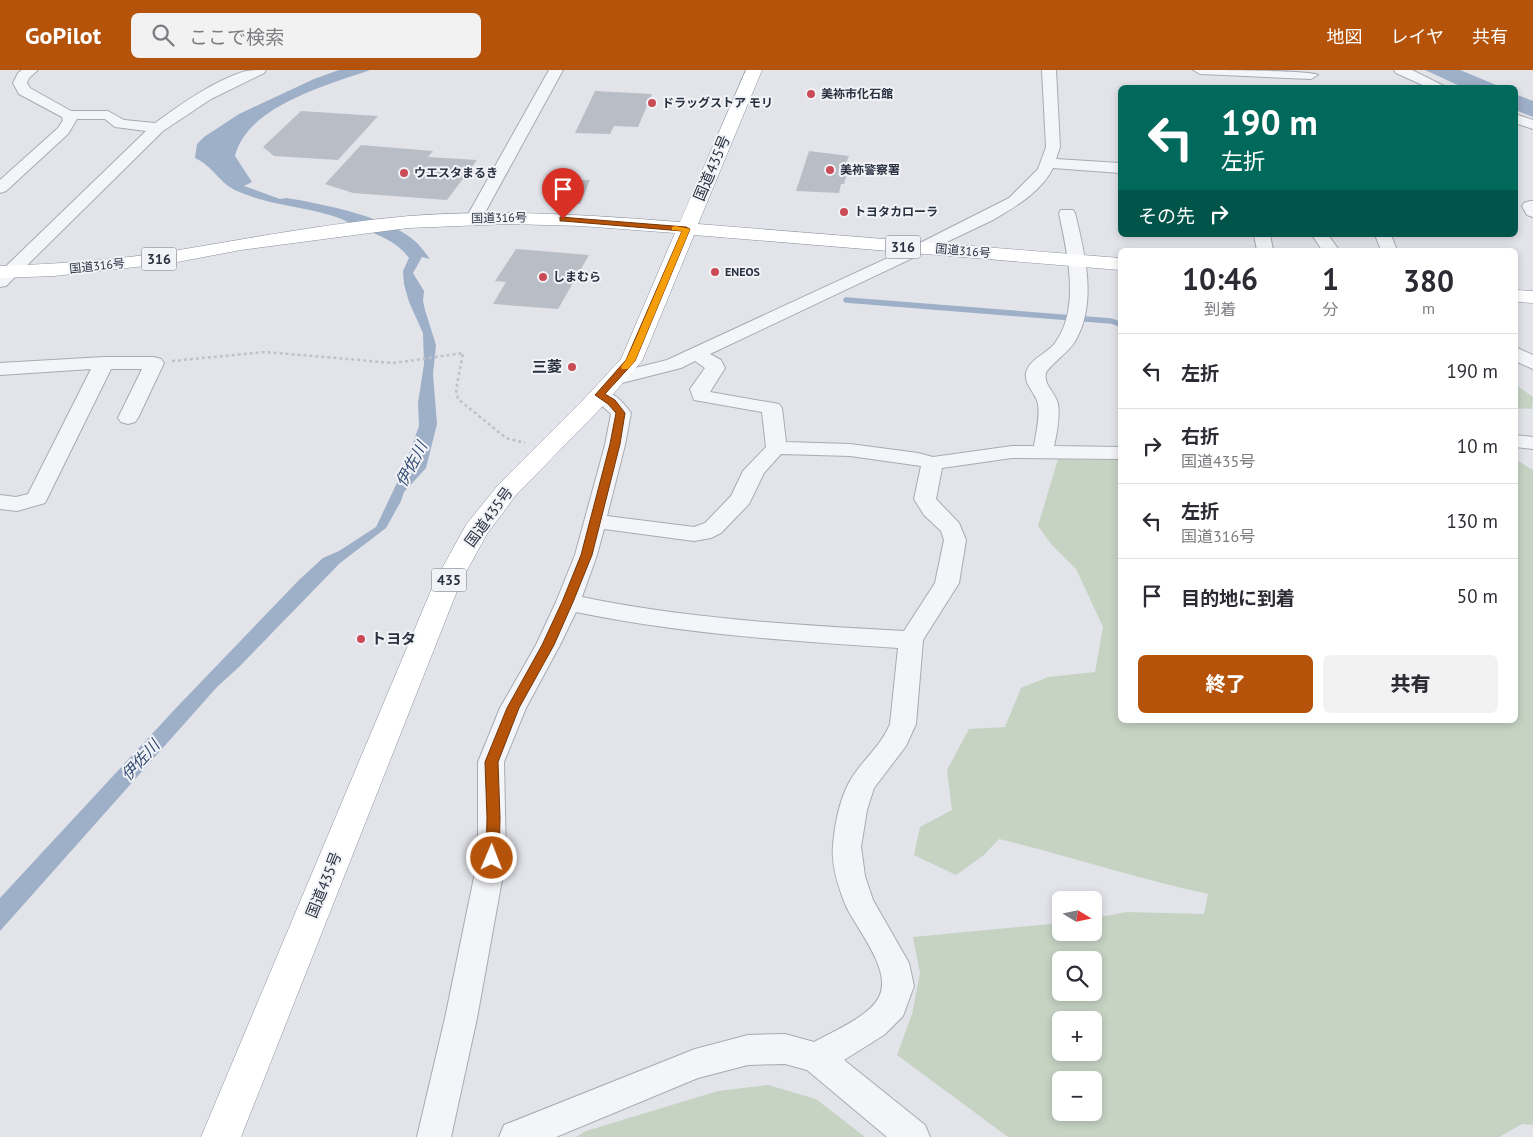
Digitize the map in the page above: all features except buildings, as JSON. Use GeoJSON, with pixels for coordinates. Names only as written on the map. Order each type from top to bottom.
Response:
{"type":"FeatureCollection","features":[{"type":"Feature","properties":{"kind":"highway","name":"国道435号"},"geometry":{"type":"LineString","coordinates":[[222,1137],[448,580],[475,531],[507,490],[630,361],[754,70]]}},
{"type":"Feature","properties":{"kind":"highway","name":"国道316号"},"geometry":{"type":"LineString","coordinates":[[3,275],[172,257],[316,233],[408,222],[474,218],[545,218],[1118,264]]}},
{"type":"Feature","properties":{"kind":"highway"},"geometry":{"type":"LineString","coordinates":[[1518,296],[1533,297]]}},
{"type":"Feature","properties":{"kind":"street"},"geometry":{"type":"LineString","coordinates":[[31,70],[23,76],[20,83],[24,90],[68,115],[108,115],[120,124],[158,128]]}},
{"type":"Feature","properties":{"kind":"street"},"geometry":{"type":"LineString","coordinates":[[3,275],[158,128],[180,111],[210,93],[259,70]]}},
{"type":"Feature","properties":{"kind":"street"},"geometry":{"type":"LineString","coordinates":[[474,218],[498,171],[556,70]]}},
{"type":"Feature","properties":{"kind":"street"},"geometry":{"type":"LineString","coordinates":[[434,1137],[461,1018],[492,858],[494,818],[491,762],[513,708],[548,645],[568,602],[586,555],[615,444],[621,413],[611,402],[607,387],[674,364],[696,354],[924,248],[1015,201],[1038,179],[1048,163],[1053,132],[1049,70]]}},
{"type":"Feature","properties":{"kind":"street"},"geometry":{"type":"LineString","coordinates":[[1200,70],[1312,78]]}},
{"type":"Feature","properties":{"kind":"street"},"geometry":{"type":"LineString","coordinates":[[1401,70],[1435,85]]}},
{"type":"Feature","properties":{"kind":"street"},"geometry":{"type":"LineString","coordinates":[[0,188],[64,131],[70,120],[68,115]]}},
{"type":"Feature","properties":{"kind":"street"},"geometry":{"type":"LineString","coordinates":[[1518,119],[1533,125]]}},
{"type":"Feature","properties":{"kind":"street"},"geometry":{"type":"LineString","coordinates":[[1048,163],[1118,168]]}},
{"type":"Feature","properties":{"kind":"street"},"geometry":{"type":"LineString","coordinates":[[1533,206],[1530,206],[1533,212]]}},
{"type":"Feature","properties":{"kind":"street"},"geometry":{"type":"LineString","coordinates":[[1043,452],[1048,420],[1048,404],[1036,381],[1035,374],[1038,367],[1060,350],[1075,323],[1077,315],[1078,260],[1067,213]]}},
{"type":"Feature","properties":{"kind":"street"},"geometry":{"type":"LineString","coordinates":[[1322,237],[1330,248]]}},
{"type":"Feature","properties":{"kind":"street"},"geometry":{"type":"LineString","coordinates":[[696,354],[714,364],[715,368],[700,390],[701,396],[772,408],[776,448]]}},
{"type":"Feature","properties":{"kind":"street"},"geometry":{"type":"LineString","coordinates":[[1518,355],[1533,363]]}},
{"type":"Feature","properties":{"kind":"street"},"geometry":{"type":"LineString","coordinates":[[0,502],[17,504],[37,498],[104,363]]}},
{"type":"Feature","properties":{"kind":"street"},"geometry":{"type":"LineString","coordinates":[[2,373],[104,363],[154,363],[128,418]]}},
{"type":"Feature","properties":{"kind":"street"},"geometry":{"type":"LineString","coordinates":[[1518,442],[1533,443]]}},
{"type":"Feature","properties":{"kind":"street"},"geometry":{"type":"LineString","coordinates":[[595,521],[694,534],[704,533],[713,528],[741,499],[754,471],[776,448],[850,450],[918,458],[932,463],[1012,452],[1118,453]]}},
{"type":"Feature","properties":{"kind":"street"},"geometry":{"type":"LineString","coordinates":[[816,1058],[873,1025],[892,1006],[898,986],[894,963],[860,904],[850,876],[847,847],[853,810],[862,784],[897,739],[903,724],[911,640],[947,582],[954,540],[951,528],[932,510],[925,498],[932,463]]}},
{"type":"Feature","properties":{"kind":"street"},"geometry":{"type":"LineString","coordinates":[[568,602],[642,617],[745,630],[911,640]]}},
{"type":"Feature","properties":{"kind":"street"},"geometry":{"type":"LineString","coordinates":[[516,1137],[695,1064],[748,1050],[785,1048],[816,1058],[913,1137]]}},
{"type":"Feature","properties":{"kind":"path"},"geometry":{"type":"LineString","coordinates":[[154,363],[265,352],[394,363],[463,353],[456,390],[458,399],[506,438],[546,449]]}},
{"type":"Feature","properties":{"kind":"green space"},"geometry":{"type":"Polygon","coordinates":[[[1518,386],[1533,397],[1532,409],[1518,408],[1518,386]]]}},
{"type":"Feature","properties":{"kind":"green space"},"geometry":{"type":"Polygon","coordinates":[[[1058,459],[1118,460],[1118,723],[1518,723],[1518,461],[1533,470],[1533,1125],[1522,1124],[1499,1137],[1008,1137],[897,1055],[912,1014],[920,973],[913,937],[1052,924],[1052,941],[1102,941],[1102,917],[1127,912],[1204,914],[1208,894],[999,839],[984,855],[956,875],[914,855],[920,827],[952,810],[947,770],[969,729],[1005,727],[1021,688],[1048,677],[1095,672],[1103,627],[1076,569],[1051,544],[1038,526],[1058,459]]]}},
{"type":"Feature","properties":{"kind":"green space"},"geometry":{"type":"Polygon","coordinates":[[[768,1085],[816,1099],[865,1137],[576,1137],[586,1131],[718,1091],[768,1085]]]}},
{"type":"Feature","properties":{"kind":"water","name":"伊佐川"},"geometry":{"type":"Polygon","coordinates":[[[339,70],[370,70],[312,91],[272,111],[255,124],[243,139],[235,156],[252,182],[244,186],[280,199],[287,198],[319,204],[374,219],[406,235],[418,244],[430,259],[422,257],[413,273],[424,291],[423,301],[425,310],[436,345],[433,374],[437,424],[426,468],[404,492],[386,528],[340,563],[239,667],[217,687],[0,931],[0,898],[176,708],[300,579],[323,558],[339,551],[376,527],[404,468],[419,426],[418,403],[424,364],[423,333],[409,302],[404,284],[403,271],[409,258],[391,242],[342,219],[249,196],[237,191],[195,158],[197,144],[204,137],[239,114],[314,79],[339,70]]]}},
{"type":"Feature","properties":{"kind":"water"},"geometry":{"type":"Polygon","coordinates":[[[1425,70],[1460,70],[1496,85],[1458,85],[1425,70]]]}},
{"type":"Feature","properties":{"kind":"water"},"geometry":{"type":"Polygon","coordinates":[[[1518,95],[1533,101],[1533,117],[1518,111],[1518,95]]]}},
{"type":"Feature","properties":{"kind":"waterway"},"geometry":{"type":"LineString","coordinates":[[846,300],[1111,321],[1118,323]]}},
{"type":"Feature","properties":{"kind":"slow traffic"},"geometry":{"type":"LineString","coordinates":[[625,367],[639,343],[686,229],[675,228]]}},
{"type":"Feature","properties":{"kind":"place","name":"美袮市化石館"},"geometry":{"type":"Point","coordinates":[811,94]}},
{"type":"Feature","properties":{"kind":"place","name":"ドラッグストア モリ"},"geometry":{"type":"Point","coordinates":[652,103]}},
{"type":"Feature","properties":{"kind":"place","name":"美祢警察署"},"geometry":{"type":"Point","coordinates":[830,170]}},
{"type":"Feature","properties":{"kind":"place","name":"ウエスタまるき"},"geometry":{"type":"Point","coordinates":[404,173]}},
{"type":"Feature","properties":{"kind":"place","name":"トヨタカローラ"},"geometry":{"type":"Point","coordinates":[844,212]}},
{"type":"Feature","properties":{"kind":"place","name":"ENEOS"},"geometry":{"type":"Point","coordinates":[715,272]}},
{"type":"Feature","properties":{"kind":"place","name":"しまむら"},"geometry":{"type":"Point","coordinates":[543,277]}},
{"type":"Feature","properties":{"kind":"place","name":"三菱"},"geometry":{"type":"Point","coordinates":[572,367]}},
{"type":"Feature","properties":{"kind":"place","name":"トヨタ"},"geometry":{"type":"Point","coordinates":[361,639]}},
{"type":"Feature","properties":{"kind":"route"},"geometry":{"type":"LineString","coordinates":[[492,858],[494,818],[491,762],[513,708],[548,645],[568,602],[586,555],[615,444],[621,413],[611,402],[600,395],[630,361],[686,229],[563,219]]}}]}
